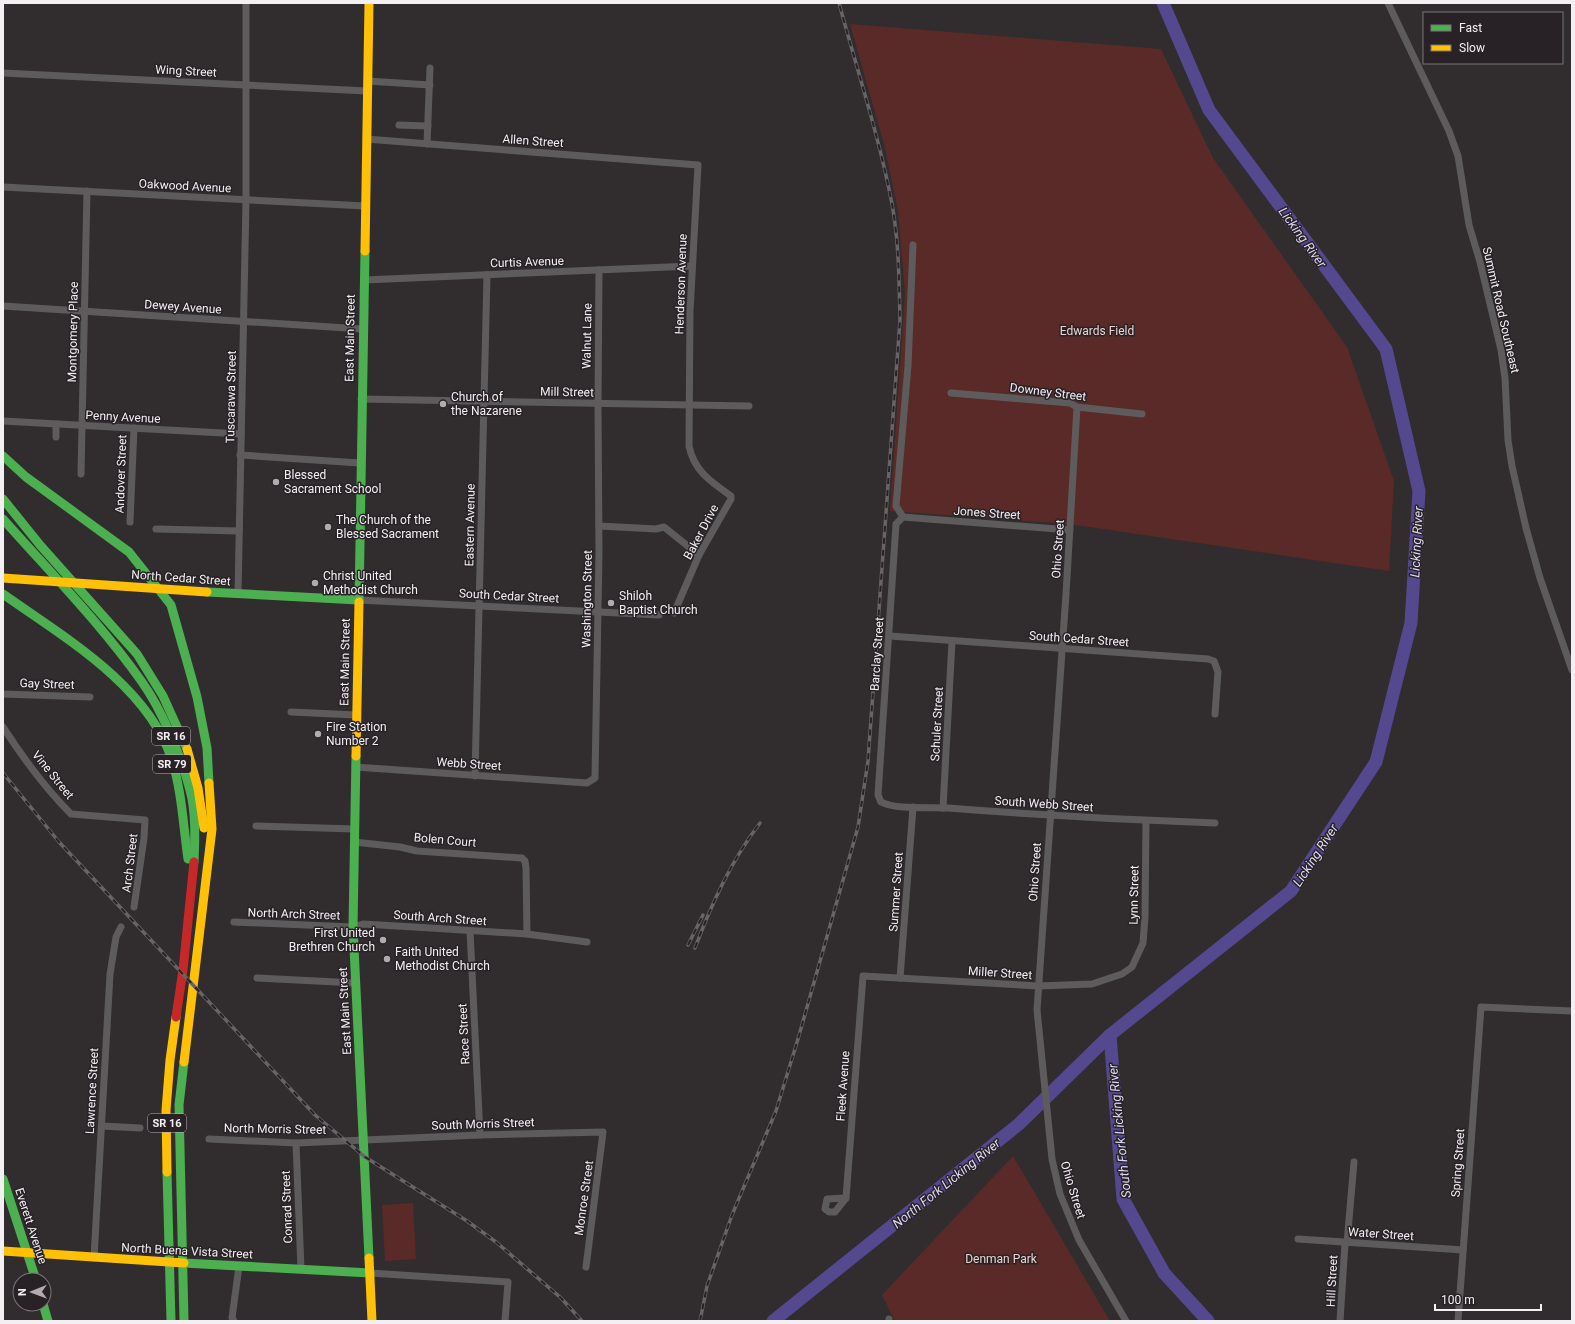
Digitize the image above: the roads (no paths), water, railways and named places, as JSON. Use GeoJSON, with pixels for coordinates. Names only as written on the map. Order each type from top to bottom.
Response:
{"type":"FeatureCollection","features":[{"type":"Feature","properties":{"kind":"main road","name":"East Main Street"},"geometry":{"type":"LineString","coordinates":[[369,3],[362,329],[353,927],[372,1321]]}},
{"type":"Feature","properties":{"kind":"main road"},"geometry":{"type":"LineString","coordinates":[[3,456],[26,477],[129,552],[141,563],[159,589]]}},
{"type":"Feature","properties":{"kind":"main road","name":"SR 16"},"geometry":{"type":"LineString","coordinates":[[3,499],[38,544],[139,656],[153,678],[182,735],[199,788],[208,855],[179,1105],[184,1321]]}},
{"type":"Feature","properties":{"kind":"main road","name":"SR 16"},"geometry":{"type":"LineString","coordinates":[[3,519],[25,546],[86,613],[143,683],[167,726],[190,790],[194,836],[192,882],[170,1060],[166,1110],[171,1321]]}},
{"type":"Feature","properties":{"kind":"main road","name":"North Cedar Street"},"geometry":{"type":"LineString","coordinates":[[3,578],[238,594],[358,600]]}},
{"type":"Feature","properties":{"kind":"main road","name":"SR 79"},"geometry":{"type":"LineString","coordinates":[[159,589],[168,599],[174,611],[203,724],[207,748],[212,829],[208,855]]}},
{"type":"Feature","properties":{"kind":"main road","name":"SR 79"},"geometry":{"type":"LineString","coordinates":[[3,594],[119,681],[141,705],[151,719],[162,737],[170,755],[178,784],[192,882]]}},
{"type":"Feature","properties":{"kind":"main road","name":"Everett Avenue"},"geometry":{"type":"LineString","coordinates":[[3,1179],[33,1272]]}},
{"type":"Feature","properties":{"kind":"main road","name":"North Buena Vista Street"},"geometry":{"type":"LineString","coordinates":[[3,1251],[94,1258],[370,1272]]}},
{"type":"Feature","properties":{"kind":"street","name":"Tuscarawa Street"},"geometry":{"type":"LineString","coordinates":[[238,594],[246,200],[246,3]]}},
{"type":"Feature","properties":{"kind":"street","name":"Summit Road Southeast"},"geometry":{"type":"LineString","coordinates":[[1388,3],[1449,131],[1458,156],[1469,225],[1480,262],[1501,350],[1505,378],[1508,440],[1513,472],[1540,578],[1572,670]]}},
{"type":"Feature","properties":{"kind":"street"},"geometry":{"type":"LineString","coordinates":[[427,144],[430,68]]}},
{"type":"Feature","properties":{"kind":"street","name":"Wing Street"},"geometry":{"type":"LineString","coordinates":[[3,72],[367,91]]}},
{"type":"Feature","properties":{"kind":"street"},"geometry":{"type":"LineString","coordinates":[[367,81],[430,85]]}},
{"type":"Feature","properties":{"kind":"street"},"geometry":{"type":"LineString","coordinates":[[399,125],[428,126]]}},
{"type":"Feature","properties":{"kind":"street","name":"Allen Street"},"geometry":{"type":"LineString","coordinates":[[366,139],[698,165]]}},
{"type":"Feature","properties":{"kind":"street","name":"Henderson Avenue"},"geometry":{"type":"LineString","coordinates":[[690,405],[692,266],[698,165]]}},
{"type":"Feature","properties":{"kind":"street","name":"Oakwood Avenue"},"geometry":{"type":"LineString","coordinates":[[3,187],[365,206]]}},
{"type":"Feature","properties":{"kind":"street","name":"Montgomery Place"},"geometry":{"type":"LineString","coordinates":[[81,474],[87,191]]}},
{"type":"Feature","properties":{"kind":"street"},"geometry":{"type":"LineString","coordinates":[[903,517],[896,506],[908,366],[913,245]]}},
{"type":"Feature","properties":{"kind":"street","name":"Curtis Avenue"},"geometry":{"type":"LineString","coordinates":[[364,280],[692,266]]}},
{"type":"Feature","properties":{"kind":"street","name":"Walnut Lane"},"geometry":{"type":"LineString","coordinates":[[598,403],[599,270]]}},
{"type":"Feature","properties":{"kind":"street","name":"Eastern Avenue"},"geometry":{"type":"LineString","coordinates":[[475,776],[487,275]]}},
{"type":"Feature","properties":{"kind":"street","name":"Dewey Avenue"},"geometry":{"type":"LineString","coordinates":[[3,306],[362,329]]}},
{"type":"Feature","properties":{"kind":"street","name":"Downey Street"},"geometry":{"type":"LineString","coordinates":[[951,393],[1070,403],[1077,406],[1142,414]]}},
{"type":"Feature","properties":{"kind":"street","name":"Mill Street"},"geometry":{"type":"LineString","coordinates":[[361,399],[749,406]]}},
{"type":"Feature","properties":{"kind":"street","name":"Washington Street"},"geometry":{"type":"LineString","coordinates":[[581,783],[591,782],[596,775],[596,612],[599,526],[598,403]]}},
{"type":"Feature","properties":{"kind":"street","name":"Baker Drive"},"geometry":{"type":"LineString","coordinates":[[674,613],[699,555],[731,499],[731,496],[706,478],[693,461],[689,446],[690,405]]}},
{"type":"Feature","properties":{"kind":"street","name":"Ohio Street"},"geometry":{"type":"LineString","coordinates":[[1077,406],[1070,530],[1037,1010],[1049,1135],[1055,1176],[1072,1226],[1089,1259],[1126,1321]]}},
{"type":"Feature","properties":{"kind":"street","name":"Penny Avenue"},"geometry":{"type":"LineString","coordinates":[[3,421],[241,434]]}},
{"type":"Feature","properties":{"kind":"street"},"geometry":{"type":"LineString","coordinates":[[56,424],[56,437]]}},
{"type":"Feature","properties":{"kind":"street","name":"Andover Street"},"geometry":{"type":"LineString","coordinates":[[130,522],[134,428]]}},
{"type":"Feature","properties":{"kind":"street"},"geometry":{"type":"LineString","coordinates":[[240,455],[360,463]]}},
{"type":"Feature","properties":{"kind":"street","name":"Jones Street"},"geometry":{"type":"LineString","coordinates":[[903,517],[1070,530]]}},
{"type":"Feature","properties":{"kind":"street","name":"Barclay Street"},"geometry":{"type":"LineString","coordinates":[[878,795],[890,636],[896,524],[903,517]]}},
{"type":"Feature","properties":{"kind":"street"},"geometry":{"type":"LineString","coordinates":[[599,526],[656,529],[664,527],[699,555]]}},
{"type":"Feature","properties":{"kind":"street"},"geometry":{"type":"LineString","coordinates":[[156,528],[239,531]]}},
{"type":"Feature","properties":{"kind":"street","name":"South Cedar Street"},"geometry":{"type":"LineString","coordinates":[[358,600],[660,615]]}},
{"type":"Feature","properties":{"kind":"street","name":"South Cedar Street"},"geometry":{"type":"LineString","coordinates":[[890,636],[1208,659],[1214,661],[1218,672],[1215,714]]}},
{"type":"Feature","properties":{"kind":"street","name":"Schuler Street"},"geometry":{"type":"LineString","coordinates":[[943,808],[952,641]]}},
{"type":"Feature","properties":{"kind":"street","name":"Gay Street"},"geometry":{"type":"LineString","coordinates":[[3,694],[90,697]]}},
{"type":"Feature","properties":{"kind":"street"},"geometry":{"type":"LineString","coordinates":[[291,712],[356,715]]}},
{"type":"Feature","properties":{"kind":"street","name":"Vine Street"},"geometry":{"type":"LineString","coordinates":[[3,727],[42,782],[71,814],[145,820]]}},
{"type":"Feature","properties":{"kind":"street","name":"Webb Street"},"geometry":{"type":"LineString","coordinates":[[356,767],[581,783]]}},
{"type":"Feature","properties":{"kind":"street","name":"South Webb Street"},"geometry":{"type":"LineString","coordinates":[[878,795],[882,802],[886,805],[1050,816],[1215,823]]}},
{"type":"Feature","properties":{"kind":"street","name":"Summer Street"},"geometry":{"type":"LineString","coordinates":[[900,978],[913,807]]}},
{"type":"Feature","properties":{"kind":"street","name":"Arch Street"},"geometry":{"type":"LineString","coordinates":[[134,907],[144,846],[145,820]]}},
{"type":"Feature","properties":{"kind":"street","name":"Lynn Street"},"geometry":{"type":"LineString","coordinates":[[1132,967],[1143,943],[1145,917],[1146,821]]}},
{"type":"Feature","properties":{"kind":"street"},"geometry":{"type":"LineString","coordinates":[[256,826],[355,829]]}},
{"type":"Feature","properties":{"kind":"street","name":"Bolen Court"},"geometry":{"type":"LineString","coordinates":[[354,842],[400,847],[417,851],[515,856],[524,859],[526,868],[527,934]]}},
{"type":"Feature","properties":{"kind":"street","name":"North Arch Street"},"geometry":{"type":"LineString","coordinates":[[234,922],[353,927]]}},
{"type":"Feature","properties":{"kind":"street","name":"South Arch Street"},"geometry":{"type":"LineString","coordinates":[[353,927],[363,924],[527,934],[587,942]]}},
{"type":"Feature","properties":{"kind":"street","name":"Lawrence Street"},"geometry":{"type":"LineString","coordinates":[[94,1258],[110,974],[116,937],[122,926]]}},
{"type":"Feature","properties":{"kind":"street","name":"Race Street"},"geometry":{"type":"LineString","coordinates":[[470,931],[480,1135]]}},
{"type":"Feature","properties":{"kind":"street","name":"Miller Street"},"geometry":{"type":"LineString","coordinates":[[863,976],[1038,986],[1092,984],[1122,974],[1132,967]]}},
{"type":"Feature","properties":{"kind":"street","name":"Fleek Avenue"},"geometry":{"type":"LineString","coordinates":[[846,1198],[863,976]]}},
{"type":"Feature","properties":{"kind":"street"},"geometry":{"type":"LineString","coordinates":[[257,978],[356,983]]}},
{"type":"Feature","properties":{"kind":"street","name":"Spring Street"},"geometry":{"type":"LineString","coordinates":[[1458,1321],[1481,1007],[1572,1011]]}},
{"type":"Feature","properties":{"kind":"street"},"geometry":{"type":"LineString","coordinates":[[102,1126],[140,1128]]}},
{"type":"Feature","properties":{"kind":"street","name":"South Morris Street"},"geometry":{"type":"LineString","coordinates":[[364,1140],[603,1132]]}},
{"type":"Feature","properties":{"kind":"street","name":"Monroe Street"},"geometry":{"type":"LineString","coordinates":[[586,1267],[603,1132]]}},
{"type":"Feature","properties":{"kind":"street","name":"North Morris Street"},"geometry":{"type":"LineString","coordinates":[[210,1139],[296,1143],[364,1140]]}},
{"type":"Feature","properties":{"kind":"street","name":"Conrad Street"},"geometry":{"type":"LineString","coordinates":[[296,1143],[301,1269]]}},
{"type":"Feature","properties":{"kind":"street","name":"Hill Street"},"geometry":{"type":"LineString","coordinates":[[1340,1321],[1354,1162]]}},
{"type":"Feature","properties":{"kind":"street","name":"Water Street"},"geometry":{"type":"LineString","coordinates":[[1298,1239],[1463,1250]]}},
{"type":"Feature","properties":{"kind":"street"},"geometry":{"type":"LineString","coordinates":[[234,1321],[232,1318],[239,1266]]}},
{"type":"Feature","properties":{"kind":"street"},"geometry":{"type":"LineString","coordinates":[[370,1272],[508,1282],[505,1321]]}},
{"type":"Feature","properties":{"kind":"waterway","name":"Licking River"},"geometry":{"type":"LineString","coordinates":[[773,1321],[1019,1124],[1110,1035],[1291,891],[1376,762],[1411,623],[1419,491],[1386,349],[1209,110],[1163,3]]}},
{"type":"Feature","properties":{"kind":"waterway","name":"South Fork Licking River"},"geometry":{"type":"LineString","coordinates":[[1110,1035],[1123,1199],[1164,1273],[1208,1321]]}},
{"type":"Feature","properties":{"kind":"railway"},"geometry":{"type":"LineString","coordinates":[[700,1321],[707,1286],[732,1215],[776,1111],[798,1039],[858,827],[868,761],[900,320],[899,276],[894,218],[887,179],[839,3]]}},
{"type":"Feature","properties":{"kind":"railway"},"geometry":{"type":"LineString","coordinates":[[3,773],[59,842],[315,1115],[365,1157],[467,1221],[496,1242],[561,1298],[582,1321]]}},
{"type":"Feature","properties":{"kind":"railway"},"geometry":{"type":"LineString","coordinates":[[695,948],[708,915],[731,867],[760,823]]}},
{"type":"Feature","properties":{"kind":"railway"},"geometry":{"type":"LineString","coordinates":[[688,945],[703,915]]}},
{"type":"Feature","properties":{"kind":"place","name":"Church of the Nazarene"},"geometry":{"type":"Point","coordinates":[443,404]}},
{"type":"Feature","properties":{"kind":"place","name":"Blessed Sacrament School"},"geometry":{"type":"Point","coordinates":[276,482]}},
{"type":"Feature","properties":{"kind":"place","name":"The Church of the Blessed Sacrament"},"geometry":{"type":"Point","coordinates":[328,527]}},
{"type":"Feature","properties":{"kind":"place","name":"Christ United Methodist Church"},"geometry":{"type":"Point","coordinates":[315,583]}},
{"type":"Feature","properties":{"kind":"place","name":"Shiloh Baptist Church"},"geometry":{"type":"Point","coordinates":[611,603]}},
{"type":"Feature","properties":{"kind":"place","name":"Fire Station Number 2"},"geometry":{"type":"Point","coordinates":[318,734]}},
{"type":"Feature","properties":{"kind":"place","name":"First United Brethren Church"},"geometry":{"type":"Point","coordinates":[383,940]}},
{"type":"Feature","properties":{"kind":"place","name":"Faith United Methodist Church"},"geometry":{"type":"Point","coordinates":[387,959]}},
{"type":"Feature","properties":{"kind":"park label","name":"Edwards Field"},"geometry":{"type":"Point","coordinates":[1097,331]}},
{"type":"Feature","properties":{"kind":"park label","name":"Denman Park"},"geometry":{"type":"Point","coordinates":[1001,1259]}},
{"type":"Feature","properties":{"kind":"water label","name":"North Fork Licking River"},"geometry":{"type":"Point","coordinates":[946,1183]}}]}
